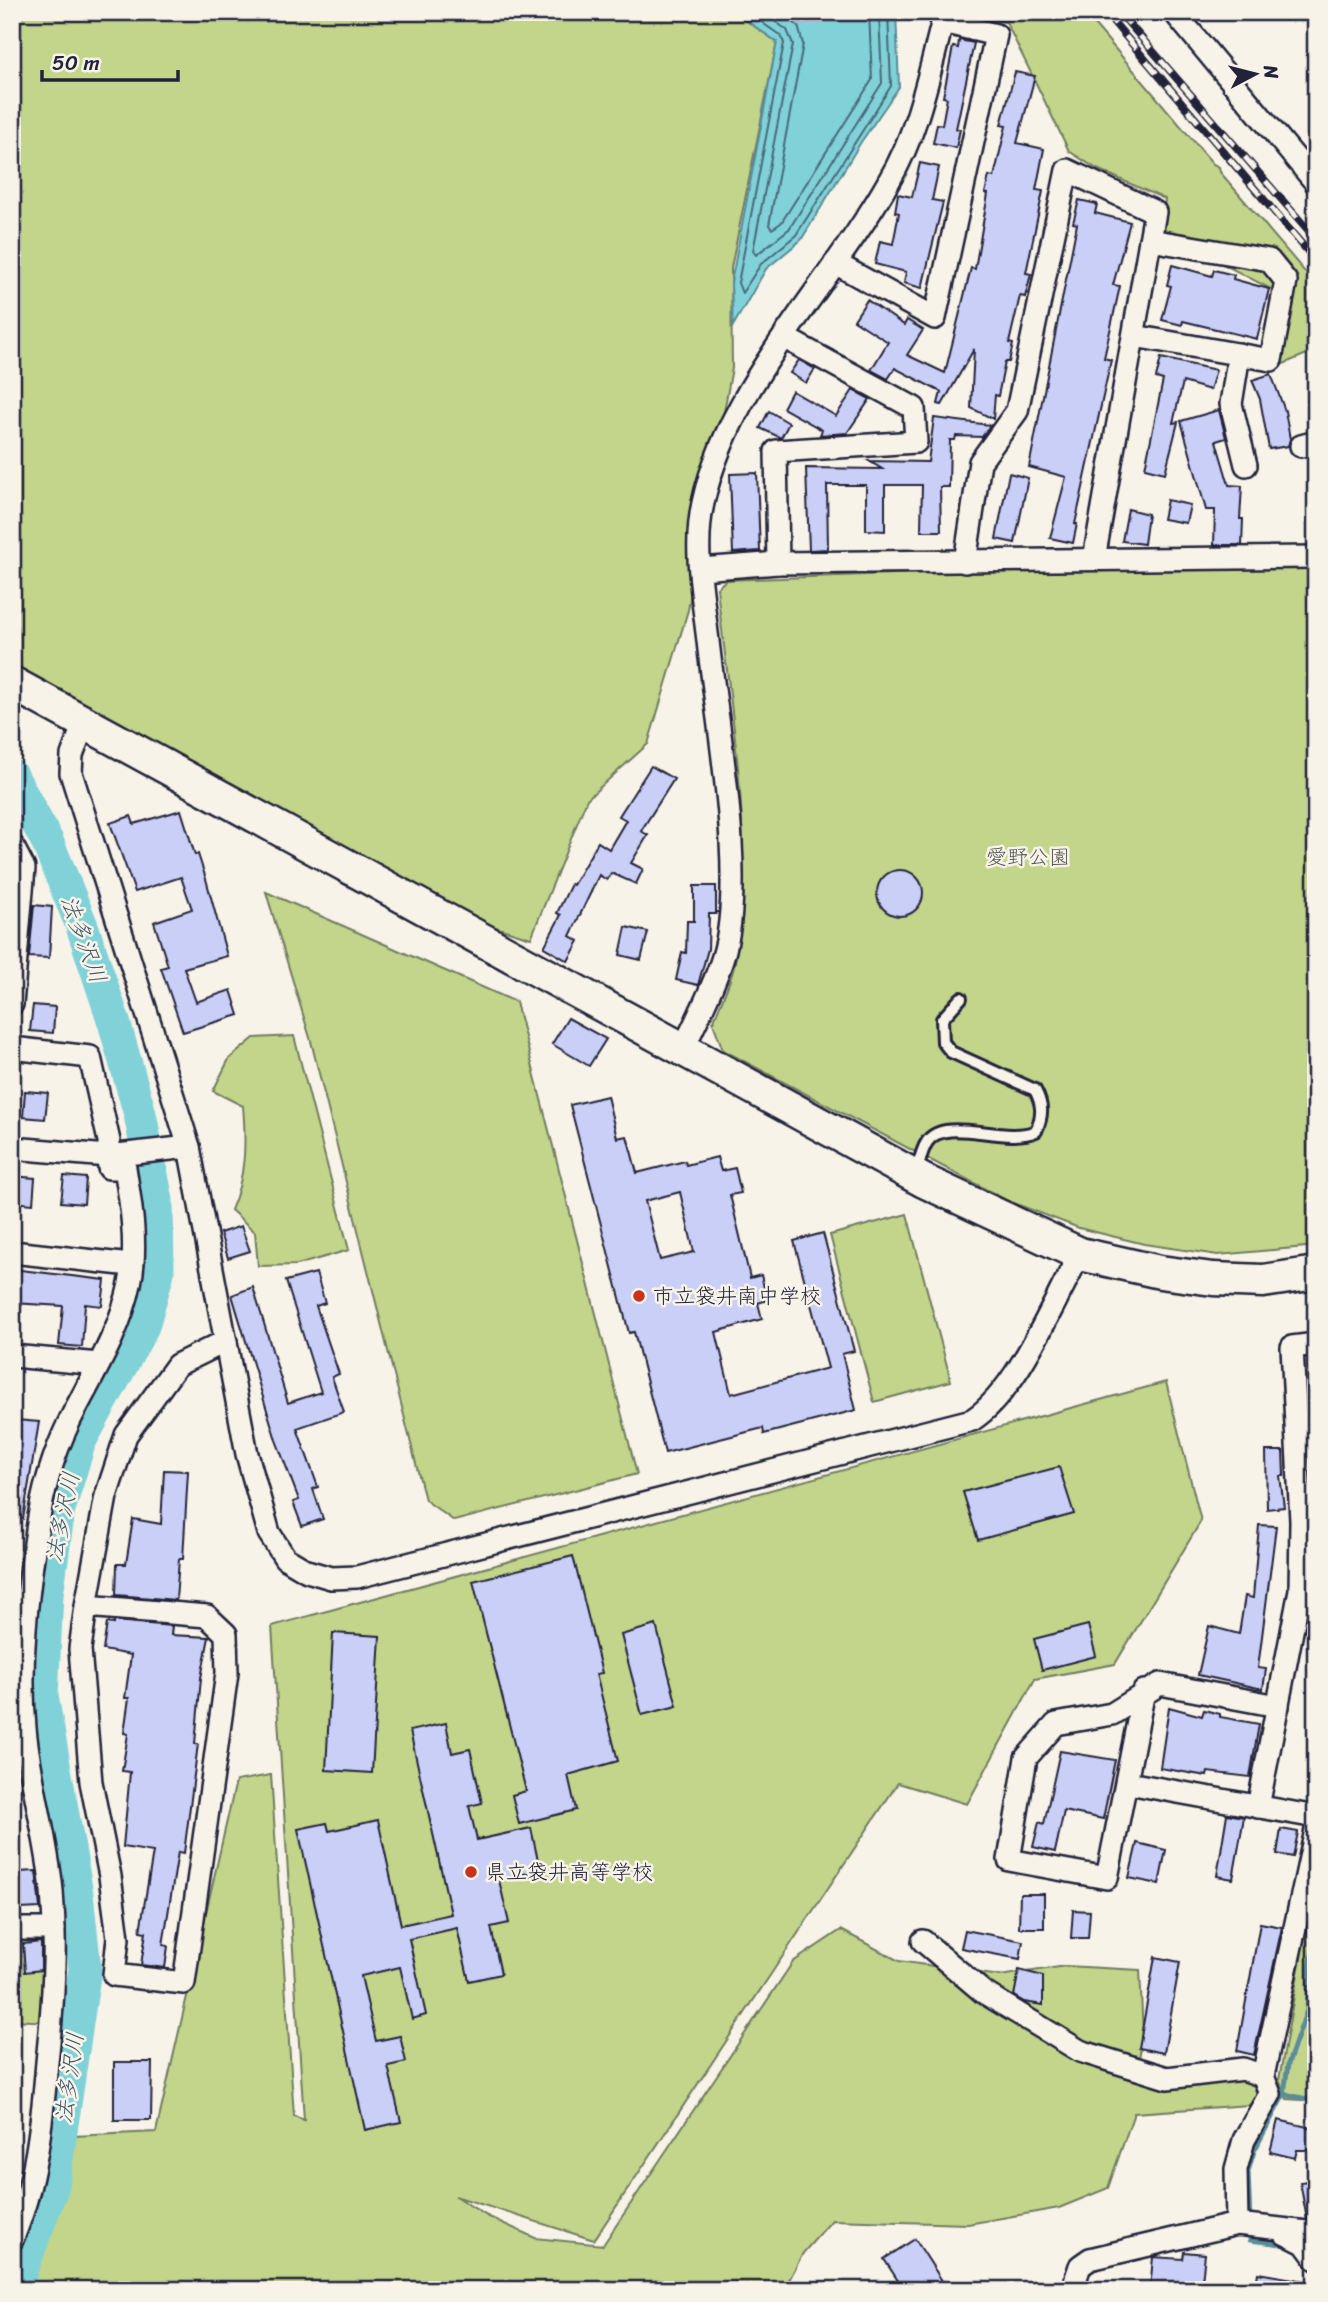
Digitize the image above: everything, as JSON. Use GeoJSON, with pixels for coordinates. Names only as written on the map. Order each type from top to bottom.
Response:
{"type":"FeatureCollection","features":[{"type":"Feature","properties":{"kind":"street"},"geometry":{"type":"LineString","coordinates":[[1174,12],[1316,183]]}},
{"type":"Feature","properties":{"kind":"street"},"geometry":{"type":"LineString","coordinates":[[683,1049],[724,955],[731,901],[729,834],[700,569],[703,503],[719,452],[741,403],[890,180],[914,125],[944,17],[996,35],[935,318],[835,263]]}},
{"type":"Feature","properties":{"kind":"street"},"geometry":{"type":"LineString","coordinates":[[965,562],[980,462],[1017,411],[1067,170],[1155,212],[1094,559]]}},
{"type":"Feature","properties":{"kind":"street"},"geometry":{"type":"LineString","coordinates":[[1134,336],[1271,360],[1286,281],[1269,260],[1150,240]]}},
{"type":"Feature","properties":{"kind":"street"},"geometry":{"type":"LineString","coordinates":[[778,563],[776,451],[916,442],[914,408],[785,338]]}},
{"type":"Feature","properties":{"kind":"street"},"geometry":{"type":"LineString","coordinates":[[1239,354],[1231,404],[1246,465]]}},
{"type":"Feature","properties":{"kind":"street"},"geometry":{"type":"LineString","coordinates":[[700,569],[778,563],[1316,558]]}},
{"type":"Feature","properties":{"kind":"street"},"geometry":{"type":"LineString","coordinates":[[12,683],[915,1176],[1080,1254],[1160,1272],[1213,1279],[1263,1281],[1316,1273]]}},
{"type":"Feature","properties":{"kind":"street"},"geometry":{"type":"LineString","coordinates":[[84,723],[72,755],[71,773],[182,1148],[226,1341],[247,1454],[270,1533],[285,1558],[307,1571],[331,1578],[357,1577],[972,1420],[989,1409],[1006,1389],[1080,1254]]}},
{"type":"Feature","properties":{"kind":"street"},"geometry":{"type":"LineString","coordinates":[[12,845],[24,867],[12,1004]]}},
{"type":"Feature","properties":{"kind":"street"},"geometry":{"type":"LineString","coordinates":[[12,1048],[90,1057],[109,1141],[109,1168],[125,1168],[130,1198],[131,1265],[130,1282],[116,1328],[69,1422],[50,1472],[20,1611],[25,1729],[52,1889],[55,1970],[41,2127],[32,2179],[12,2240]]}},
{"type":"Feature","properties":{"kind":"street"},"geometry":{"type":"LineString","coordinates":[[12,1148],[108,1156],[182,1148]]}},
{"type":"Feature","properties":{"kind":"street"},"geometry":{"type":"LineString","coordinates":[[12,1252],[131,1265]]}},
{"type":"Feature","properties":{"kind":"street"},"geometry":{"type":"LineString","coordinates":[[86,1606],[207,1616],[226,1634],[228,1673],[184,1983],[114,1975],[118,1938],[110,1876],[91,1782],[80,1649],[86,1606],[106,1496],[127,1435],[177,1365],[226,1341]]}},
{"type":"Feature","properties":{"kind":"street"},"geometry":{"type":"LineString","coordinates":[[1258,1807],[1300,1590],[1301,1521],[1292,1347],[1316,1344]]}},
{"type":"Feature","properties":{"kind":"street"},"geometry":{"type":"LineString","coordinates":[[12,1356],[99,1364]]}},
{"type":"Feature","properties":{"kind":"street"},"geometry":{"type":"LineString","coordinates":[[1143,1691],[1128,1783],[1107,1878],[1009,1860],[1026,1758],[1056,1724],[1112,1714],[1143,1691],[1160,1684],[1278,1706]]}},
{"type":"Feature","properties":{"kind":"street"},"geometry":{"type":"LineString","coordinates":[[1128,1783],[1316,1817]]}},
{"type":"Feature","properties":{"kind":"street"},"geometry":{"type":"LineString","coordinates":[[1237,2224],[1236,2169],[1244,2140],[1270,2094],[1264,2076],[1316,1830]]}},
{"type":"Feature","properties":{"kind":"street"},"geometry":{"type":"LineString","coordinates":[[12,1929],[54,1929]]}},
{"type":"Feature","properties":{"kind":"street"},"geometry":{"type":"LineString","coordinates":[[923,1941],[983,1992],[1080,2051],[1167,2078],[1243,2069],[1264,2076]]}},
{"type":"Feature","properties":{"kind":"street"},"geometry":{"type":"LineString","coordinates":[[1072,2290],[1080,2266],[1090,2259],[1237,2224],[1316,2233]]}},
{"type":"Feature","properties":{"kind":"street"},"geometry":{"type":"LineString","coordinates":[[1276,2228],[1304,2243],[1316,2259]]}},
{"type":"Feature","properties":{"kind":"lane"},"geometry":{"type":"LineString","coordinates":[[915,1176],[927,1142],[939,1131],[951,1129],[991,1136],[1016,1136],[1036,1131],[1041,1118],[1042,1103],[1035,1090],[951,1052],[943,1042],[942,1019],[961,998]]}},
{"type":"Feature","properties":{"kind":"green space"},"geometry":{"type":"Polygon","coordinates":[[[12,12],[734,12],[777,42],[731,268],[732,368],[688,610],[648,744],[587,799],[531,938],[406,899],[307,824],[151,759],[12,683],[12,12]]]}},
{"type":"Feature","properties":{"kind":"green space"},"geometry":{"type":"Polygon","coordinates":[[[945,12],[1084,12],[1213,164],[1219,167],[1220,172],[1316,285],[1316,350],[1281,365],[1294,301],[1161,232],[1165,199],[1097,169],[1069,151],[1006,22],[945,12]]]}},
{"type":"Feature","properties":{"kind":"green space","name":"愛野公園"},"geometry":{"type":"Polygon","coordinates":[[[1316,567],[1316,1246],[1218,1255],[1144,1244],[1079,1228],[1006,1200],[723,1050],[713,1023],[735,962],[743,871],[739,775],[717,588],[726,580],[1058,568],[1316,567]]]}},
{"type":"Feature","properties":{"kind":"green space"},"geometry":{"type":"Polygon","coordinates":[[[266,892],[516,1002],[637,1474],[454,1521],[425,1500],[311,1041],[266,892]]]}},
{"type":"Feature","properties":{"kind":"green space"},"geometry":{"type":"Polygon","coordinates":[[[294,1036],[349,1250],[297,1265],[258,1266],[255,1232],[231,1210],[240,1185],[244,1159],[243,1106],[213,1091],[229,1059],[254,1038],[294,1036]]]}},
{"type":"Feature","properties":{"kind":"green space"},"geometry":{"type":"Polygon","coordinates":[[[907,1214],[951,1381],[874,1402],[830,1235],[907,1214]]]}},
{"type":"Feature","properties":{"kind":"green space"},"geometry":{"type":"Polygon","coordinates":[[[1166,1382],[1201,1521],[1115,1664],[1035,1679],[967,1804],[898,1783],[594,2240],[455,2196],[487,2216],[535,2238],[603,2245],[793,1962],[841,1930],[899,1961],[1000,1976],[1066,1966],[1140,1970],[1143,2035],[1136,2077],[1236,2077],[1260,2082],[1261,2096],[1249,2105],[1134,2113],[1108,2188],[1059,2208],[968,2224],[832,2220],[803,2253],[784,2290],[12,2290],[12,2270],[31,2260],[58,2206],[74,2136],[156,2132],[236,1781],[271,1775],[294,2116],[304,2120],[272,1626],[1166,1382]]]}},
{"type":"Feature","properties":{"kind":"green space"},"geometry":{"type":"Polygon","coordinates":[[[1316,1873],[1316,2101],[1287,2099],[1279,2080],[1316,1873]]]}},
{"type":"Feature","properties":{"kind":"green space"},"geometry":{"type":"Polygon","coordinates":[[[12,1929],[54,1929],[51,2022],[12,2020],[12,1929]]]}},
{"type":"Feature","properties":{"kind":"water"},"geometry":{"type":"Polygon","coordinates":[[[734,12],[896,12],[899,87],[861,142],[801,240],[766,269],[733,326],[731,283],[777,42],[734,12]]]}},
{"type":"Feature","properties":{"kind":"building"},"geometry":{"type":"Polygon","coordinates":[[[959,40],[974,43],[956,129],[960,129],[956,148],[933,143],[937,124],[942,125],[947,98],[943,97],[953,47],[958,48],[959,40]]]}},
{"type":"Feature","properties":{"kind":"building"},"geometry":{"type":"Polygon","coordinates":[[[1015,72],[1035,76],[1017,143],[1044,149],[1036,190],[1043,191],[1026,273],[1031,274],[1025,297],[1020,296],[1009,343],[1013,344],[1009,362],[1005,362],[998,396],[995,395],[993,419],[971,408],[974,349],[942,405],[938,404],[941,392],[895,368],[888,379],[871,370],[888,342],[854,320],[867,300],[904,325],[907,320],[923,330],[907,355],[945,373],[971,268],[975,269],[988,194],[985,193],[989,176],[994,177],[1006,126],[1001,125],[1015,72]]]}},
{"type":"Feature","properties":{"kind":"building"},"geometry":{"type":"Polygon","coordinates":[[[920,163],[939,167],[932,200],[943,202],[922,288],[904,283],[906,272],[875,264],[880,241],[893,244],[899,213],[895,212],[898,194],[912,197],[920,163]]]}},
{"type":"Feature","properties":{"kind":"building"},"geometry":{"type":"Polygon","coordinates":[[[1079,200],[1097,204],[1095,213],[1130,222],[1113,285],[1120,286],[1104,358],[1111,360],[1073,543],[1050,538],[1066,477],[1029,467],[1077,224],[1073,223],[1079,200]]]}},
{"type":"Feature","properties":{"kind":"building"},"geometry":{"type":"Polygon","coordinates":[[[1172,265],[1212,276],[1214,270],[1234,275],[1233,279],[1269,289],[1257,339],[1183,321],[1182,325],[1162,320],[1171,286],[1167,285],[1172,265]]]}},
{"type":"Feature","properties":{"kind":"building"},"geometry":{"type":"Polygon","coordinates":[[[1161,358],[1216,370],[1210,390],[1183,382],[1173,423],[1178,422],[1165,473],[1145,468],[1163,380],[1156,378],[1161,358]]]}},
{"type":"Feature","properties":{"kind":"building"},"geometry":{"type":"Polygon","coordinates":[[[799,360],[815,369],[806,383],[790,373],[799,360]]]}},
{"type":"Feature","properties":{"kind":"building"},"geometry":{"type":"Polygon","coordinates":[[[1271,374],[1285,411],[1290,439],[1288,446],[1269,449],[1260,399],[1252,380],[1271,374]]]}},
{"type":"Feature","properties":{"kind":"building"},"geometry":{"type":"Polygon","coordinates":[[[853,390],[870,399],[847,433],[820,435],[822,430],[783,408],[792,391],[836,416],[853,390]]]}},
{"type":"Feature","properties":{"kind":"building"},"geometry":{"type":"Polygon","coordinates":[[[1219,410],[1226,438],[1216,441],[1229,485],[1242,486],[1242,545],[1214,545],[1215,510],[1206,510],[1181,421],[1219,410]]]}},
{"type":"Feature","properties":{"kind":"building"},"geometry":{"type":"Polygon","coordinates":[[[769,411],[789,423],[781,438],[760,428],[769,411]]]}},
{"type":"Feature","properties":{"kind":"building"},"geometry":{"type":"Polygon","coordinates":[[[934,418],[990,425],[982,437],[956,436],[955,440],[950,440],[949,487],[940,487],[941,531],[921,531],[922,485],[885,485],[885,531],[866,530],[866,485],[827,485],[828,549],[809,550],[806,468],[882,469],[869,461],[928,462],[934,418]]]}},
{"type":"Feature","properties":{"kind":"building"},"geometry":{"type":"Polygon","coordinates":[[[757,473],[760,551],[733,553],[730,474],[757,473]]]}},
{"type":"Feature","properties":{"kind":"building"},"geometry":{"type":"Polygon","coordinates":[[[1009,473],[1028,478],[1015,543],[996,539],[1009,473]]]}},
{"type":"Feature","properties":{"kind":"building"},"geometry":{"type":"Polygon","coordinates":[[[1167,500],[1190,505],[1186,523],[1163,519],[1167,500]]]}},
{"type":"Feature","properties":{"kind":"building"},"geometry":{"type":"Polygon","coordinates":[[[1128,509],[1148,514],[1144,544],[1122,541],[1128,509]]]}},
{"type":"Feature","properties":{"kind":"building"},"geometry":{"type":"Polygon","coordinates":[[[651,766],[674,779],[641,831],[648,835],[631,863],[643,869],[636,884],[611,873],[607,880],[599,875],[570,936],[579,941],[568,961],[544,947],[561,915],[557,913],[571,884],[573,885],[598,842],[609,849],[626,820],[619,816],[651,766]]]}},
{"type":"Feature","properties":{"kind":"building"},"geometry":{"type":"Polygon","coordinates":[[[181,810],[195,855],[198,854],[206,879],[227,956],[184,968],[196,1002],[231,990],[239,1015],[183,1032],[161,968],[168,966],[154,922],[192,909],[181,877],[135,892],[110,823],[131,816],[134,824],[181,810]]]}},
{"type":"Feature","properties":{"kind":"building"},"geometry":{"type":"Polygon","coordinates":[[[900,870],[916,877],[923,893],[916,909],[900,916],[884,909],[877,893],[884,877],[900,870]]]}},
{"type":"Feature","properties":{"kind":"building"},"geometry":{"type":"Polygon","coordinates":[[[694,886],[716,886],[716,914],[709,914],[708,949],[698,985],[676,980],[682,952],[686,953],[687,921],[694,921],[694,886]]]}},
{"type":"Feature","properties":{"kind":"building"},"geometry":{"type":"Polygon","coordinates":[[[34,905],[52,907],[49,958],[29,957],[34,905]]]}},
{"type":"Feature","properties":{"kind":"building"},"geometry":{"type":"Polygon","coordinates":[[[626,927],[648,932],[641,960],[620,955],[626,927]]]}},
{"type":"Feature","properties":{"kind":"building"},"geometry":{"type":"Polygon","coordinates":[[[33,1005],[55,1007],[53,1033],[30,1031],[33,1005]]]}},
{"type":"Feature","properties":{"kind":"building"},"geometry":{"type":"Polygon","coordinates":[[[568,1018],[606,1039],[589,1066],[552,1044],[568,1018]]]}},
{"type":"Feature","properties":{"kind":"building"},"geometry":{"type":"Polygon","coordinates":[[[25,1091],[48,1093],[45,1119],[23,1117],[25,1091]]]}},
{"type":"Feature","properties":{"kind":"building"},"geometry":{"type":"Polygon","coordinates":[[[607,1096],[617,1138],[627,1136],[637,1173],[685,1161],[686,1165],[717,1157],[721,1171],[735,1168],[741,1193],[730,1195],[750,1278],[761,1275],[767,1300],[758,1303],[762,1319],[716,1332],[731,1394],[828,1368],[794,1241],[823,1233],[854,1351],[842,1354],[856,1410],[764,1434],[763,1428],[665,1453],[634,1332],[629,1333],[570,1105],[607,1096]],[[680,1192],[645,1201],[660,1260],[694,1252],[680,1192]]]}},
{"type":"Feature","properties":{"kind":"building"},"geometry":{"type":"Polygon","coordinates":[[[12,1176],[35,1178],[33,1204],[12,1202],[12,1176]]]}},
{"type":"Feature","properties":{"kind":"building"},"geometry":{"type":"Polygon","coordinates":[[[64,1176],[86,1178],[84,1204],[61,1202],[64,1176]]]}},
{"type":"Feature","properties":{"kind":"building"},"geometry":{"type":"Polygon","coordinates":[[[241,1226],[250,1251],[228,1258],[220,1233],[241,1226]]]}},
{"type":"Feature","properties":{"kind":"building"},"geometry":{"type":"Polygon","coordinates":[[[12,1269],[105,1280],[102,1306],[85,1304],[82,1347],[59,1345],[63,1306],[12,1303],[12,1269]]]}},
{"type":"Feature","properties":{"kind":"building"},"geometry":{"type":"Polygon","coordinates":[[[316,1273],[325,1303],[316,1306],[339,1374],[332,1377],[344,1412],[297,1428],[318,1487],[313,1489],[323,1519],[302,1526],[293,1502],[299,1500],[276,1440],[232,1295],[253,1287],[288,1403],[321,1392],[286,1281],[316,1273]]]}},
{"type":"Feature","properties":{"kind":"building"},"geometry":{"type":"Polygon","coordinates":[[[16,1420],[39,1422],[23,1519],[12,1518],[16,1420]]]}},
{"type":"Feature","properties":{"kind":"building"},"geometry":{"type":"Polygon","coordinates":[[[1266,1451],[1283,1451],[1284,1476],[1280,1476],[1284,1507],[1267,1509],[1266,1451]]]}},
{"type":"Feature","properties":{"kind":"building"},"geometry":{"type":"Polygon","coordinates":[[[1059,1467],[1074,1514],[978,1540],[963,1492],[1059,1467]]]}},
{"type":"Feature","properties":{"kind":"building"},"geometry":{"type":"Polygon","coordinates":[[[164,1470],[188,1471],[183,1559],[179,1559],[176,1600],[116,1595],[117,1564],[126,1564],[133,1519],[161,1524],[164,1470]]]}},
{"type":"Feature","properties":{"kind":"building"},"geometry":{"type":"Polygon","coordinates":[[[1259,1525],[1276,1526],[1258,1668],[1266,1669],[1263,1689],[1198,1675],[1209,1626],[1239,1634],[1245,1596],[1253,1598],[1259,1525]]]}},
{"type":"Feature","properties":{"kind":"building"},"geometry":{"type":"Polygon","coordinates":[[[573,1556],[602,1673],[596,1674],[618,1761],[568,1775],[576,1810],[519,1824],[512,1795],[526,1791],[473,1581],[573,1556]]]}},
{"type":"Feature","properties":{"kind":"building"},"geometry":{"type":"Polygon","coordinates":[[[114,1621],[172,1626],[171,1635],[209,1637],[201,1678],[195,1744],[198,1744],[184,1853],[178,1852],[163,1945],[168,1946],[165,1968],[141,1965],[146,1932],[140,1931],[153,1852],[123,1847],[130,1772],[122,1771],[128,1734],[124,1733],[129,1698],[125,1698],[131,1655],[103,1650],[107,1623],[114,1624],[114,1621]]]}},
{"type":"Feature","properties":{"kind":"building"},"geometry":{"type":"Polygon","coordinates":[[[656,1625],[677,1706],[642,1715],[621,1635],[656,1625]]]}},
{"type":"Feature","properties":{"kind":"building"},"geometry":{"type":"Polygon","coordinates":[[[1088,1625],[1096,1656],[1042,1670],[1034,1639],[1088,1625]]]}},
{"type":"Feature","properties":{"kind":"building"},"geometry":{"type":"Polygon","coordinates":[[[333,1633],[380,1636],[372,1773],[326,1770],[333,1633]]]}},
{"type":"Feature","properties":{"kind":"building"},"geometry":{"type":"Polygon","coordinates":[[[1169,1707],[1202,1716],[1204,1710],[1220,1714],[1220,1717],[1259,1724],[1250,1777],[1208,1772],[1207,1776],[1160,1768],[1169,1707]]]}},
{"type":"Feature","properties":{"kind":"building"},"geometry":{"type":"Polygon","coordinates":[[[446,1723],[452,1753],[470,1749],[482,1803],[469,1806],[477,1840],[531,1828],[540,1870],[499,1880],[509,1923],[491,1927],[501,1974],[469,1981],[457,1928],[409,1939],[426,2015],[412,2019],[400,1967],[361,1976],[376,2041],[400,2036],[406,2062],[388,2066],[401,2122],[365,2130],[298,1829],[327,1823],[329,1831],[378,1820],[401,1925],[451,1914],[410,1731],[446,1723]]]}},
{"type":"Feature","properties":{"kind":"building"},"geometry":{"type":"Polygon","coordinates":[[[1060,1751],[1115,1760],[1103,1819],[1064,1811],[1055,1852],[1033,1847],[1039,1822],[1044,1824],[1060,1751]]]}},
{"type":"Feature","properties":{"kind":"building"},"geometry":{"type":"Polygon","coordinates":[[[1227,1814],[1244,1817],[1233,1879],[1217,1876],[1227,1814]]]}},
{"type":"Feature","properties":{"kind":"building"},"geometry":{"type":"Polygon","coordinates":[[[1281,1829],[1298,1832],[1293,1857],[1277,1854],[1281,1829]]]}},
{"type":"Feature","properties":{"kind":"building"},"geometry":{"type":"Polygon","coordinates":[[[1137,1843],[1166,1850],[1159,1884],[1129,1878],[1137,1843]]]}},
{"type":"Feature","properties":{"kind":"building"},"geometry":{"type":"Polygon","coordinates":[[[36,1871],[40,1908],[20,1909],[18,1872],[36,1871]]]}},
{"type":"Feature","properties":{"kind":"building"},"geometry":{"type":"Polygon","coordinates":[[[1020,1894],[1044,1894],[1044,1928],[1019,1928],[1020,1894]]]}},
{"type":"Feature","properties":{"kind":"building"},"geometry":{"type":"Polygon","coordinates":[[[1073,1910],[1090,1911],[1088,1938],[1071,1938],[1073,1910]]]}},
{"type":"Feature","properties":{"kind":"building"},"geometry":{"type":"Polygon","coordinates":[[[1260,1923],[1282,1927],[1254,2055],[1237,2051],[1260,1923]]]}},
{"type":"Feature","properties":{"kind":"building"},"geometry":{"type":"Polygon","coordinates":[[[965,1930],[1023,1941],[1020,1959],[961,1948],[965,1930]]]}},
{"type":"Feature","properties":{"kind":"building"},"geometry":{"type":"Polygon","coordinates":[[[41,1942],[41,1970],[25,1972],[23,1944],[41,1942]]]}},
{"type":"Feature","properties":{"kind":"building"},"geometry":{"type":"Polygon","coordinates":[[[1155,1957],[1180,1962],[1164,2053],[1139,2048],[1155,1957]]]}},
{"type":"Feature","properties":{"kind":"building"},"geometry":{"type":"Polygon","coordinates":[[[1019,1970],[1043,1976],[1043,2005],[1024,2002],[1014,1996],[1019,1970]]]}},
{"type":"Feature","properties":{"kind":"building"},"geometry":{"type":"Polygon","coordinates":[[[114,2062],[152,2062],[151,2120],[114,2120],[114,2062]]]}},
{"type":"Feature","properties":{"kind":"building"},"geometry":{"type":"Polygon","coordinates":[[[1278,2120],[1316,2129],[1316,2150],[1297,2150],[1295,2158],[1270,2152],[1278,2120]]]}},
{"type":"Feature","properties":{"kind":"building"},"geometry":{"type":"Polygon","coordinates":[[[1316,2180],[1316,2220],[1307,2219],[1300,2182],[1316,2180]]]}},
{"type":"Feature","properties":{"kind":"building"},"geometry":{"type":"Polygon","coordinates":[[[915,2239],[948,2290],[904,2290],[884,2259],[915,2239]]]}},
{"type":"Feature","properties":{"kind":"building"},"geometry":{"type":"Polygon","coordinates":[[[1184,2252],[1205,2254],[1201,2290],[1150,2290],[1153,2257],[1183,2259],[1184,2252]]]}},
{"type":"Feature","properties":{"kind":"building"},"geometry":{"type":"Polygon","coordinates":[[[1258,2273],[1312,2282],[1311,2290],[1255,2290],[1258,2273]]]}},
{"type":"Feature","properties":{"kind":"waterway","name":"法多沢川"},"geometry":{"type":"LineString","coordinates":[[12,776],[47,841],[82,926],[114,1022],[140,1114],[157,1201],[158,1272],[143,1326],[80,1441],[59,1509],[47,1595],[42,1696],[77,1894],[85,1969],[53,2185],[14,2290]]}},
{"type":"Feature","properties":{"kind":"waterway"},"geometry":{"type":"LineString","coordinates":[[1250,2221],[1248,2171],[1254,2151],[1284,2094],[1288,2064],[1307,2010],[1311,1958],[1316,1943]]}},
{"type":"Feature","properties":{"kind":"waterway"},"geometry":{"type":"LineString","coordinates":[[1284,2094],[1316,2101]]}},
{"type":"Feature","properties":{"kind":"waterway"},"geometry":{"type":"LineString","coordinates":[[1250,2230],[1250,2240],[1289,2245]]}},
{"type":"Feature","properties":{"kind":"waterway"},"geometry":{"type":"LineString","coordinates":[[1308,2263],[1316,2274]]}},
{"type":"Feature","properties":{"kind":"railway"},"geometry":{"type":"LineString","coordinates":[[1105,12],[1316,261]]}},
{"type":"Feature","properties":{"kind":"railway"},"geometry":{"type":"LineString","coordinates":[[1119,12],[1316,239]]}},
{"type":"Feature","properties":{"kind":"place","name":"市立袋井南中学校"},"geometry":{"type":"Point","coordinates":[639,1296]}},
{"type":"Feature","properties":{"kind":"place","name":"県立袋井高等学校"},"geometry":{"type":"Point","coordinates":[471,1872]}}]}
